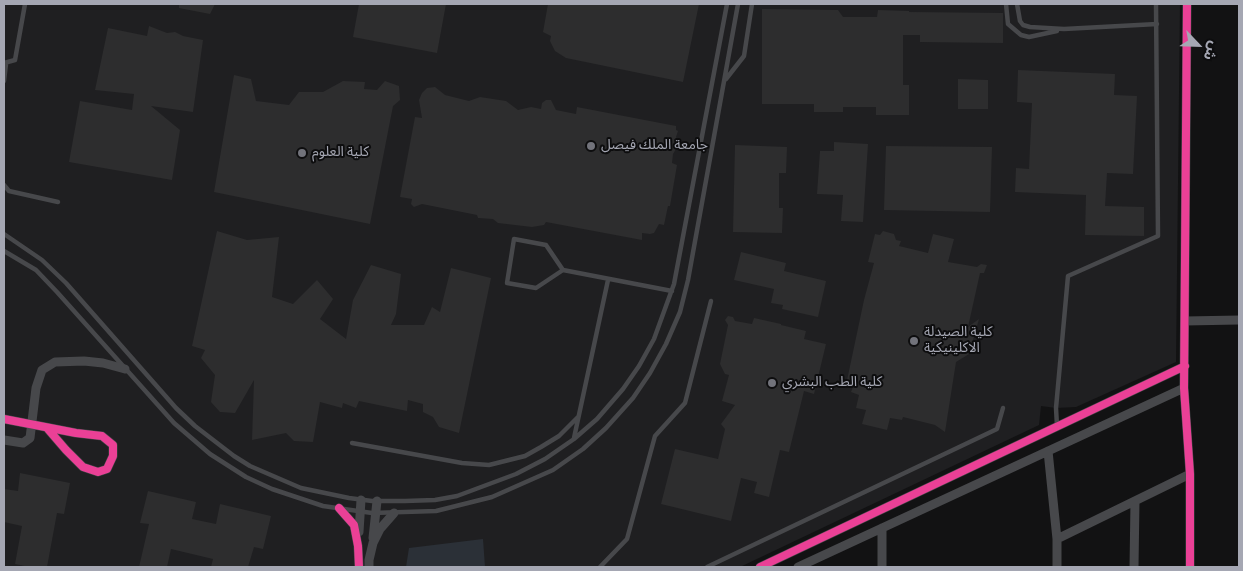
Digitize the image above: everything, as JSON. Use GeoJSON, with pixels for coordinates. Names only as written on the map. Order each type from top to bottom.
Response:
{"type":"FeatureCollection","features":[{"type":"Feature","properties":{"kind":"street"},"geometry":{"type":"LineString","coordinates":[[1187,4],[1184,388],[1190,474],[1190,567]]}},
{"type":"Feature","properties":{"kind":"street"},"geometry":{"type":"LineString","coordinates":[[1185,321],[1239,320]]}},
{"type":"Feature","properties":{"kind":"street"},"geometry":{"type":"LineString","coordinates":[[4,440],[23,443],[30,438],[36,388],[42,370],[48,366],[55,362],[84,361],[103,363],[125,369]]}},
{"type":"Feature","properties":{"kind":"street"},"geometry":{"type":"LineString","coordinates":[[760,567],[1185,366]]}},
{"type":"Feature","properties":{"kind":"street"},"geometry":{"type":"LineString","coordinates":[[798,567],[1184,388]]}},
{"type":"Feature","properties":{"kind":"street"},"geometry":{"type":"LineString","coordinates":[[4,419],[47,428],[102,436],[113,445],[113,456],[107,469],[98,472],[84,467],[47,428]]}},
{"type":"Feature","properties":{"kind":"street"},"geometry":{"type":"LineString","coordinates":[[1048,451],[1057,567]]}},
{"type":"Feature","properties":{"kind":"street"},"geometry":{"type":"LineString","coordinates":[[1056,539],[1190,474]]}},
{"type":"Feature","properties":{"kind":"street"},"geometry":{"type":"LineString","coordinates":[[359,567],[358,544],[361,500]]}},
{"type":"Feature","properties":{"kind":"street"},"geometry":{"type":"LineString","coordinates":[[369,567],[377,501]]}},
{"type":"Feature","properties":{"kind":"street"},"geometry":{"type":"LineString","coordinates":[[1134,567],[1135,501]]}},
{"type":"Feature","properties":{"kind":"street"},"geometry":{"type":"LineString","coordinates":[[339,508],[354,525],[358,544]]}},
{"type":"Feature","properties":{"kind":"street"},"geometry":{"type":"LineString","coordinates":[[373,543],[380,529],[394,512]]}},
{"type":"Feature","properties":{"kind":"street"},"geometry":{"type":"LineString","coordinates":[[882,528],[882,567]]}},
{"type":"Feature","properties":{"kind":"lane"},"geometry":{"type":"LineString","coordinates":[[4,81],[5,63],[15,60],[25,4]]}},
{"type":"Feature","properties":{"kind":"lane"},"geometry":{"type":"LineString","coordinates":[[4,234],[42,260],[66,283],[176,408],[195,426],[250,466],[302,488],[361,500],[435,500],[457,496],[516,474],[545,459],[574,439],[597,419],[624,389],[654,339],[672,291],[727,4]]}},
{"type":"Feature","properties":{"kind":"lane"},"geometry":{"type":"LineString","coordinates":[[4,250],[36,270],[182,430],[210,454],[231,468],[272,489],[323,506],[375,513],[436,511],[492,497],[553,470],[583,449],[606,428],[633,398],[666,344],[680,312],[688,280],[738,4]]}},
{"type":"Feature","properties":{"kind":"lane"},"geometry":{"type":"LineString","coordinates":[[725,80],[744,56],[752,4]]}},
{"type":"Feature","properties":{"kind":"lane"},"geometry":{"type":"LineString","coordinates":[[1006,4],[1008,24],[1021,35],[1028,37],[1064,29]]}},
{"type":"Feature","properties":{"kind":"lane"},"geometry":{"type":"LineString","coordinates":[[1016,4],[1020,21],[1030,27],[1064,29],[1157,24]]}},
{"type":"Feature","properties":{"kind":"lane"},"geometry":{"type":"LineString","coordinates":[[1057,426],[1056,408],[1068,276],[1158,236],[1156,4]]}},
{"type":"Feature","properties":{"kind":"lane"},"geometry":{"type":"LineString","coordinates":[[4,186],[9,191],[58,202]]}},
{"type":"Feature","properties":{"kind":"lane"},"geometry":{"type":"LineString","coordinates":[[563,270],[536,288],[507,284],[514,239],[546,244],[563,270],[672,291]]}},
{"type":"Feature","properties":{"kind":"lane"},"geometry":{"type":"LineString","coordinates":[[574,439],[608,280]]}},
{"type":"Feature","properties":{"kind":"lane"},"geometry":{"type":"LineString","coordinates":[[600,567],[627,539],[655,436],[685,403],[711,301]]}},
{"type":"Feature","properties":{"kind":"lane"},"geometry":{"type":"LineString","coordinates":[[707,567],[997,429],[1002,408]]}},
{"type":"Feature","properties":{"kind":"lane"},"geometry":{"type":"LineString","coordinates":[[352,442],[462,463],[489,465],[525,456],[560,436],[578,417]]}},
{"type":"Feature","properties":{"kind":"shaded area","name":"جامعة الملك فيصل"},"geometry":{"type":"Polygon","coordinates":[[[4,4],[1180,4],[1176,362],[1076,407],[1056,408],[1041,406],[1039,425],[740,567],[4,567],[4,4]]]}},
{"type":"Feature","properties":{"kind":"shaded area"},"geometry":{"type":"Polygon","coordinates":[[[483,539],[485,567],[406,567],[409,548],[483,539]]]}},
{"type":"Feature","properties":{"kind":"building"},"geometry":{"type":"Polygon","coordinates":[[[179,4],[215,4],[210,14],[179,8],[179,4]]]}},
{"type":"Feature","properties":{"kind":"building"},"geometry":{"type":"Polygon","coordinates":[[[359,4],[446,4],[437,53],[353,37],[359,4]]]}},
{"type":"Feature","properties":{"kind":"building"},"geometry":{"type":"Polygon","coordinates":[[[548,4],[699,4],[683,82],[566,58],[555,51],[550,41],[551,36],[543,32],[548,4]]]}},
{"type":"Feature","properties":{"kind":"building"},"geometry":{"type":"Polygon","coordinates":[[[762,9],[838,10],[843,17],[877,17],[878,10],[1003,13],[1003,43],[920,42],[920,35],[903,35],[903,85],[909,85],[909,115],[876,115],[876,107],[843,107],[843,112],[814,112],[814,104],[762,104],[762,9]]]}},
{"type":"Feature","properties":{"kind":"building"},"geometry":{"type":"Polygon","coordinates":[[[149,26],[167,33],[175,32],[183,36],[203,40],[193,112],[151,106],[180,130],[172,180],[69,162],[80,101],[132,110],[134,94],[95,90],[108,28],[147,36],[149,26]]]}},
{"type":"Feature","properties":{"kind":"building"},"geometry":{"type":"Polygon","coordinates":[[[1018,70],[1115,74],[1114,95],[1137,96],[1133,174],[1107,173],[1105,206],[1144,207],[1144,236],[1085,235],[1086,195],[1015,192],[1016,168],[1029,169],[1032,103],[1017,102],[1018,70]]]}},
{"type":"Feature","properties":{"kind":"building","name":"كلية العلوم"},"geometry":{"type":"Polygon","coordinates":[[[234,75],[251,79],[256,101],[289,105],[299,92],[323,92],[343,81],[365,82],[364,89],[377,90],[385,81],[399,86],[400,100],[393,106],[370,224],[214,192],[234,75]]]}},
{"type":"Feature","properties":{"kind":"building"},"geometry":{"type":"Polygon","coordinates":[[[958,79],[988,80],[988,109],[958,109],[958,79]]]}},
{"type":"Feature","properties":{"kind":"building"},"geometry":{"type":"Polygon","coordinates":[[[435,87],[445,95],[469,101],[480,97],[506,101],[518,110],[531,107],[541,109],[542,103],[546,100],[551,100],[556,110],[576,114],[577,107],[676,126],[678,141],[672,163],[677,165],[670,206],[668,206],[664,225],[659,224],[654,233],[642,233],[642,240],[546,222],[544,225],[532,227],[498,223],[493,219],[478,218],[477,215],[422,204],[414,207],[411,204],[412,199],[400,197],[415,117],[422,118],[419,100],[427,88],[435,87]]]}},
{"type":"Feature","properties":{"kind":"building"},"geometry":{"type":"Polygon","coordinates":[[[834,142],[868,144],[863,222],[841,221],[843,195],[817,194],[820,151],[834,151],[834,142]]]}},
{"type":"Feature","properties":{"kind":"building"},"geometry":{"type":"Polygon","coordinates":[[[735,145],[787,147],[786,173],[779,173],[779,208],[783,208],[782,233],[733,232],[735,145]]]}},
{"type":"Feature","properties":{"kind":"building"},"geometry":{"type":"Polygon","coordinates":[[[886,146],[992,147],[990,212],[884,210],[886,146]]]}},
{"type":"Feature","properties":{"kind":"building"},"geometry":{"type":"Polygon","coordinates":[[[217,231],[247,240],[279,237],[272,297],[293,304],[317,280],[333,299],[320,319],[346,339],[353,300],[371,265],[401,274],[396,314],[391,325],[424,325],[432,307],[440,312],[451,268],[491,278],[459,433],[439,427],[433,417],[423,412],[423,404],[408,400],[407,411],[359,401],[356,408],[343,403],[342,408],[320,402],[313,442],[294,441],[286,433],[252,440],[254,380],[235,413],[220,412],[211,402],[215,375],[201,358],[205,350],[192,346],[217,231]]]}},
{"type":"Feature","properties":{"kind":"building","name":"كلية الصيدلة الاكلينيكية"},"geometry":{"type":"Polygon","coordinates":[[[883,231],[894,234],[896,240],[901,241],[899,246],[928,253],[933,234],[954,239],[948,262],[977,267],[981,264],[987,265],[984,273],[980,273],[968,327],[979,319],[969,354],[956,362],[945,432],[935,425],[903,417],[902,420],[890,418],[887,430],[862,424],[866,410],[856,408],[859,395],[851,392],[853,387],[846,385],[874,263],[868,262],[875,234],[880,235],[883,231]]]}},
{"type":"Feature","properties":{"kind":"building"},"geometry":{"type":"Polygon","coordinates":[[[741,252],[786,263],[784,271],[826,281],[818,317],[782,309],[783,305],[771,303],[774,289],[734,280],[741,252]]]}},
{"type":"Feature","properties":{"kind":"building","name":"كلية الطب البشري"},"geometry":{"type":"Polygon","coordinates":[[[728,316],[733,317],[735,321],[752,324],[754,318],[806,331],[804,339],[826,344],[814,394],[804,391],[789,452],[780,450],[769,497],[754,493],[757,482],[741,478],[731,521],[661,504],[675,449],[718,459],[725,429],[721,424],[735,405],[722,401],[729,375],[725,374],[720,364],[728,325],[725,320],[728,316]]]}},
{"type":"Feature","properties":{"kind":"building"},"geometry":{"type":"Polygon","coordinates":[[[20,473],[70,483],[64,514],[57,513],[47,567],[29,567],[15,564],[22,526],[4,522],[4,489],[18,491],[20,473]]]}},
{"type":"Feature","properties":{"kind":"building"},"geometry":{"type":"Polygon","coordinates":[[[148,491],[196,502],[192,519],[216,524],[220,504],[271,516],[263,549],[254,547],[248,567],[211,567],[213,559],[171,549],[167,567],[139,567],[149,524],[140,523],[148,491]]]}},
{"type":"Feature","properties":{"kind":"cycle path"},"geometry":{"type":"LineString","coordinates":[[1187,4],[1184,388],[1190,474],[1190,567]]}},
{"type":"Feature","properties":{"kind":"cycle path"},"geometry":{"type":"LineString","coordinates":[[760,567],[1185,366]]}},
{"type":"Feature","properties":{"kind":"cycle path"},"geometry":{"type":"LineString","coordinates":[[4,419],[102,436],[113,445],[113,456],[107,469],[98,472],[83,467],[47,428]]}},
{"type":"Feature","properties":{"kind":"cycle path"},"geometry":{"type":"LineString","coordinates":[[339,508],[354,525],[359,567]]}},
{"type":"Feature","properties":{"kind":"place","name":"جامعة الملك فيصل"},"geometry":{"type":"Point","coordinates":[591,146]}},
{"type":"Feature","properties":{"kind":"place","name":"كلية العلوم"},"geometry":{"type":"Point","coordinates":[302,153]}},
{"type":"Feature","properties":{"kind":"place","name":"كلية الصيدلة الاكلينيكية"},"geometry":{"type":"Point","coordinates":[914,341]}},
{"type":"Feature","properties":{"kind":"place","name":"كلية الطب البشري"},"geometry":{"type":"Point","coordinates":[772,383]}}]}
